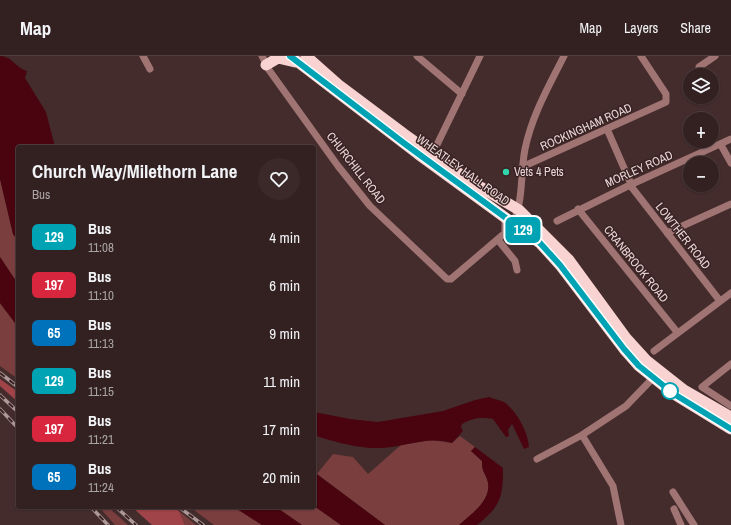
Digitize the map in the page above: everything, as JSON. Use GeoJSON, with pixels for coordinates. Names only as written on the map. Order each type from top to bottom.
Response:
{"type":"FeatureCollection","features":[{"type":"Feature","properties":{"kind":"highway","name":"WHEATLEY HALL ROAD"},"geometry":{"type":"LineString","coordinates":[[290,56],[303,60],[340,86],[466,179],[569,260],[626,338],[646,360],[684,390],[731,417]]}},
{"type":"Feature","properties":{"kind":"highway"},"geometry":{"type":"LineString","coordinates":[[264,61],[278,58],[303,60]]}},
{"type":"Feature","properties":{"kind":"highway","name":"WHEATLEY HALL ROAD"},"geometry":{"type":"LineString","coordinates":[[303,60],[345,100],[513,217],[525,231],[540,243],[556,261],[624,349],[653,378],[686,402],[731,429]]}},
{"type":"Feature","properties":{"kind":"street"},"geometry":{"type":"LineString","coordinates":[[143,56],[150,69]]}},
{"type":"Feature","properties":{"kind":"street"},"geometry":{"type":"LineString","coordinates":[[417,56],[462,94]]}},
{"type":"Feature","properties":{"kind":"street"},"geometry":{"type":"LineString","coordinates":[[432,155],[480,56]]}},
{"type":"Feature","properties":{"kind":"street"},"geometry":{"type":"LineString","coordinates":[[517,270],[515,261],[498,240],[505,233],[513,217],[529,132],[536,111],[564,56]]}},
{"type":"Feature","properties":{"kind":"street","name":"ROCKINGHAM ROAD"},"geometry":{"type":"LineString","coordinates":[[522,167],[666,102],[666,94],[641,56]]}},
{"type":"Feature","properties":{"kind":"street"},"geometry":{"type":"LineString","coordinates":[[699,68],[715,56]]}},
{"type":"Feature","properties":{"kind":"street","name":"CHURCHILL ROAD"},"geometry":{"type":"LineString","coordinates":[[264,61],[338,166],[370,206],[449,280],[498,240]]}},
{"type":"Feature","properties":{"kind":"street","name":"LOWTHER ROAD"},"geometry":{"type":"LineString","coordinates":[[607,129],[630,185],[720,301]]}},
{"type":"Feature","properties":{"kind":"street","name":"MORLEY ROAD"},"geometry":{"type":"LineString","coordinates":[[557,221],[630,185],[721,145],[731,139]]}},
{"type":"Feature","properties":{"kind":"street"},"geometry":{"type":"LineString","coordinates":[[721,145],[731,163]]}},
{"type":"Feature","properties":{"kind":"street"},"geometry":{"type":"LineString","coordinates":[[667,233],[731,204]]}},
{"type":"Feature","properties":{"kind":"street","name":"CRANBROOK ROAD"},"geometry":{"type":"LineString","coordinates":[[578,210],[677,332]]}},
{"type":"Feature","properties":{"kind":"street"},"geometry":{"type":"LineString","coordinates":[[505,233],[525,231]]}},
{"type":"Feature","properties":{"kind":"street"},"geometry":{"type":"LineString","coordinates":[[654,351],[731,292]]}},
{"type":"Feature","properties":{"kind":"street"},"geometry":{"type":"LineString","coordinates":[[731,364],[702,387],[731,406]]}},
{"type":"Feature","properties":{"kind":"street"},"geometry":{"type":"LineString","coordinates":[[537,459],[582,435],[626,406],[653,378]]}},
{"type":"Feature","properties":{"kind":"street"},"geometry":{"type":"LineString","coordinates":[[582,435],[613,486],[621,525]]}},
{"type":"Feature","properties":{"kind":"street"},"geometry":{"type":"LineString","coordinates":[[674,492],[694,525]]}},
{"type":"Feature","properties":{"kind":"street"},"geometry":{"type":"LineString","coordinates":[[674,509],[681,525]]}},
{"type":"Feature","properties":{"kind":"shaded area"},"geometry":{"type":"Polygon","coordinates":[[[0,56],[8,58],[27,71],[25,78],[46,112],[54,145],[16,145],[16,238],[13,234],[0,179],[0,56]]]}},
{"type":"Feature","properties":{"kind":"shaded area"},"geometry":{"type":"Polygon","coordinates":[[[0,179],[13,234],[16,238],[16,281],[0,257],[0,179]]]}},
{"type":"Feature","properties":{"kind":"shaded area"},"geometry":{"type":"Polygon","coordinates":[[[0,257],[16,281],[16,324],[0,303],[0,257]]]}},
{"type":"Feature","properties":{"kind":"shaded area"},"geometry":{"type":"Polygon","coordinates":[[[0,303],[16,324],[16,378],[0,366],[0,303]]]}},
{"type":"Feature","properties":{"kind":"shaded area"},"geometry":{"type":"Polygon","coordinates":[[[0,379],[16,391],[16,400],[0,386],[0,379]]]}},
{"type":"Feature","properties":{"kind":"shaded area"},"geometry":{"type":"Polygon","coordinates":[[[489,397],[504,402],[509,406],[521,422],[529,447],[524,449],[512,424],[508,430],[509,436],[506,437],[493,419],[484,418],[473,419],[462,424],[461,427],[463,431],[452,443],[433,440],[371,448],[328,440],[316,436],[316,412],[350,419],[378,422],[443,411],[475,400],[489,397]]]}},
{"type":"Feature","properties":{"kind":"shaded area"},"geometry":{"type":"Polygon","coordinates":[[[460,436],[475,447],[471,451],[482,461],[488,486],[485,499],[470,516],[459,525],[385,525],[317,474],[333,454],[353,457],[368,474],[401,445],[431,440],[452,443],[460,436]]]}},
{"type":"Feature","properties":{"kind":"shaded area"},"geometry":{"type":"Polygon","coordinates":[[[475,447],[503,468],[501,494],[496,506],[477,525],[459,525],[475,511],[487,493],[487,479],[482,461],[471,451],[475,447]]]}},
{"type":"Feature","properties":{"kind":"shaded area"},"geometry":{"type":"Polygon","coordinates":[[[316,473],[385,525],[341,525],[316,507],[316,473]]]}},
{"type":"Feature","properties":{"kind":"shaded area"},"geometry":{"type":"Polygon","coordinates":[[[316,507],[341,525],[302,525],[279,509],[316,509],[316,507]]]}},
{"type":"Feature","properties":{"kind":"shaded area"},"geometry":{"type":"Polygon","coordinates":[[[101,509],[110,509],[128,525],[115,525],[101,509]]]}},
{"type":"Feature","properties":{"kind":"shaded area"},"geometry":{"type":"Polygon","coordinates":[[[134,509],[176,509],[179,511],[185,525],[152,525],[134,509]]]}},
{"type":"Feature","properties":{"kind":"shaded area"},"geometry":{"type":"Polygon","coordinates":[[[193,509],[237,509],[262,525],[214,525],[193,509]]]}},
{"type":"Feature","properties":{"kind":"shaded area"},"geometry":{"type":"Polygon","coordinates":[[[237,509],[279,509],[302,525],[262,525],[237,509]]]}},
{"type":"Feature","properties":{"kind":"shaded area"},"geometry":{"type":"Polygon","coordinates":[[[179,511],[196,525],[185,525],[179,511]]]}},
{"type":"Feature","properties":{"kind":"railway"},"geometry":{"type":"LineString","coordinates":[[0,373],[16,385]]}},
{"type":"Feature","properties":{"kind":"railway"},"geometry":{"type":"LineString","coordinates":[[0,395],[16,410]]}},
{"type":"Feature","properties":{"kind":"railway"},"geometry":{"type":"LineString","coordinates":[[0,409],[16,426]]}},
{"type":"Feature","properties":{"kind":"railway"},"geometry":{"type":"LineString","coordinates":[[93,509],[108,525]]}},
{"type":"Feature","properties":{"kind":"railway"},"geometry":{"type":"LineString","coordinates":[[118,509],[136,525]]}},
{"type":"Feature","properties":{"kind":"railway"},"geometry":{"type":"LineString","coordinates":[[182,509],[203,525]]}},
{"type":"Feature","properties":{"kind":"bus line","name":"129"},"geometry":{"type":"LineString","coordinates":[[290,56],[340,96],[540,243],[560,265],[624,349],[639,366],[674,394],[731,429]]}},
{"type":"Feature","properties":{"kind":"place","name":"Vets 4 Pets"},"geometry":{"type":"Point","coordinates":[506,172]}}]}
